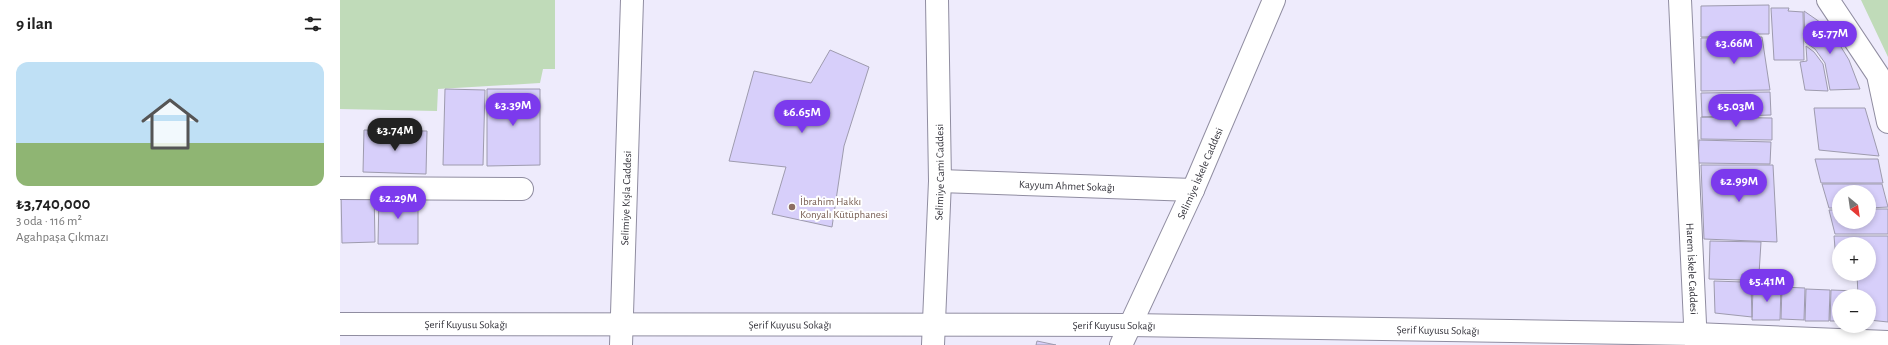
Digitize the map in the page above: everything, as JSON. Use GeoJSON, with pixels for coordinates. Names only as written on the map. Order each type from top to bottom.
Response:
{"type":"FeatureCollection","features":[{"type":"Feature","properties":{"kind":"street","name":"Selimiye Kışla Caddesi"},"geometry":{"type":"LineString","coordinates":[[621,345],[629,51],[632,0]]}},
{"type":"Feature","properties":{"kind":"street","name":"Selimiye Cami Caddesi"},"geometry":{"type":"LineString","coordinates":[[933,335],[940,180],[937,0]]}},
{"type":"Feature","properties":{"kind":"street","name":"Selimiye İskele Caddesi"},"geometry":{"type":"LineString","coordinates":[[1121,345],[1193,190],[1274,0]]}},
{"type":"Feature","properties":{"kind":"street","name":"Harem İskele Caddesi"},"geometry":{"type":"LineString","coordinates":[[1680,0],[1695,339]]}},
{"type":"Feature","properties":{"kind":"street"},"geometry":{"type":"LineString","coordinates":[[1828,0],[1878,76],[1888,122]]}},
{"type":"Feature","properties":{"kind":"street","name":"Kayyum Ahmet Sokağı"},"geometry":{"type":"LineString","coordinates":[[940,180],[1193,190]]}},
{"type":"Feature","properties":{"kind":"street"},"geometry":{"type":"LineString","coordinates":[[340,188],[522,189]]}},
{"type":"Feature","properties":{"kind":"street","name":"Şerif Kuyusu Sokağı"},"geometry":{"type":"LineString","coordinates":[[340,324],[621,323],[933,335],[1130,326],[1888,342]]}},
{"type":"Feature","properties":{"kind":"green space"},"geometry":{"type":"Polygon","coordinates":[[[340,0],[555,0],[555,69],[543,69],[540,83],[438,89],[437,111],[340,109],[340,0]]]}},
{"type":"Feature","properties":{"kind":"green space"},"geometry":{"type":"Polygon","coordinates":[[[1861,0],[1888,0],[1888,57],[1861,0]]]}},
{"type":"Feature","properties":{"kind":"building"},"geometry":{"type":"Polygon","coordinates":[[[1769,5],[1769,34],[1757,34],[1757,36],[1701,37],[1701,6],[1769,5]]]}},
{"type":"Feature","properties":{"kind":"building"},"geometry":{"type":"Polygon","coordinates":[[[1771,8],[1789,8],[1788,11],[1803,12],[1804,60],[1774,60],[1771,8]]]}},
{"type":"Feature","properties":{"kind":"building"},"geometry":{"type":"Polygon","coordinates":[[[1804,11],[1830,29],[1849,60],[1860,89],[1830,90],[1825,63],[1815,49],[1805,42],[1804,11]]]}},
{"type":"Feature","properties":{"kind":"building"},"geometry":{"type":"Polygon","coordinates":[[[1762,37],[1770,90],[1701,91],[1701,38],[1762,37]]]}},
{"type":"Feature","properties":{"kind":"building"},"geometry":{"type":"Polygon","coordinates":[[[1806,46],[1814,52],[1823,64],[1828,91],[1805,90],[1800,62],[1807,61],[1806,46]]]}},
{"type":"Feature","properties":{"kind":"building"},"geometry":{"type":"Polygon","coordinates":[[[830,50],[869,67],[844,146],[832,227],[772,214],[786,167],[729,161],[754,71],[811,83],[830,50]]]}},
{"type":"Feature","properties":{"kind":"building"},"geometry":{"type":"Polygon","coordinates":[[[445,89],[485,90],[483,165],[443,165],[445,89]]]}},
{"type":"Feature","properties":{"kind":"building"},"geometry":{"type":"Polygon","coordinates":[[[487,89],[540,89],[540,165],[487,166],[487,89]]]}},
{"type":"Feature","properties":{"kind":"building"},"geometry":{"type":"Polygon","coordinates":[[[1770,92],[1771,115],[1702,117],[1701,93],[1770,92]]]}},
{"type":"Feature","properties":{"kind":"building"},"geometry":{"type":"Polygon","coordinates":[[[1814,108],[1865,108],[1879,156],[1819,150],[1814,108]]]}},
{"type":"Feature","properties":{"kind":"building"},"geometry":{"type":"Polygon","coordinates":[[[1701,117],[1772,118],[1772,140],[1701,139],[1701,117]]]}},
{"type":"Feature","properties":{"kind":"building"},"geometry":{"type":"Polygon","coordinates":[[[364,130],[427,131],[426,174],[363,172],[364,130]]]}},
{"type":"Feature","properties":{"kind":"building"},"geometry":{"type":"Polygon","coordinates":[[[1699,140],[1771,142],[1770,164],[1698,163],[1699,140]]]}},
{"type":"Feature","properties":{"kind":"building"},"geometry":{"type":"Polygon","coordinates":[[[1815,159],[1878,159],[1883,183],[1821,183],[1815,159]]]}},
{"type":"Feature","properties":{"kind":"building"},"geometry":{"type":"Polygon","coordinates":[[[1701,165],[1773,165],[1777,242],[1704,239],[1701,165]]]}},
{"type":"Feature","properties":{"kind":"building"},"geometry":{"type":"Polygon","coordinates":[[[1822,184],[1882,184],[1888,207],[1876,208],[1876,185],[1832,185],[1832,208],[1829,208],[1822,184]]]}},
{"type":"Feature","properties":{"kind":"building"},"geometry":{"type":"Polygon","coordinates":[[[374,191],[375,242],[342,243],[341,192],[374,191]]]}},
{"type":"Feature","properties":{"kind":"building"},"geometry":{"type":"Polygon","coordinates":[[[379,196],[418,196],[418,244],[378,244],[379,196]]]}},
{"type":"Feature","properties":{"kind":"building"},"geometry":{"type":"Polygon","coordinates":[[[1876,209],[1888,209],[1888,234],[1835,234],[1834,229],[1876,229],[1876,209]]]}},
{"type":"Feature","properties":{"kind":"building"},"geometry":{"type":"Polygon","coordinates":[[[1829,210],[1832,210],[1832,222],[1829,210]]]}},
{"type":"Feature","properties":{"kind":"building"},"geometry":{"type":"Polygon","coordinates":[[[1888,236],[1888,322],[1876,321],[1876,289],[1858,289],[1857,281],[1876,281],[1876,237],[1834,237],[1888,236]]]}},
{"type":"Feature","properties":{"kind":"building"},"geometry":{"type":"Polygon","coordinates":[[[1710,241],[1761,242],[1759,274],[1742,274],[1742,280],[1709,279],[1710,241]]]}},
{"type":"Feature","properties":{"kind":"building"},"geometry":{"type":"Polygon","coordinates":[[[1714,281],[1743,282],[1742,286],[1751,286],[1752,317],[1715,313],[1714,281]]]}},
{"type":"Feature","properties":{"kind":"building"},"geometry":{"type":"Polygon","coordinates":[[[1762,286],[1781,286],[1780,320],[1752,320],[1753,287],[1762,288],[1762,286]]]}},
{"type":"Feature","properties":{"kind":"building"},"geometry":{"type":"Polygon","coordinates":[[[1782,287],[1805,288],[1804,320],[1781,319],[1782,287]]]}},
{"type":"Feature","properties":{"kind":"building"},"geometry":{"type":"Polygon","coordinates":[[[1806,289],[1830,290],[1829,321],[1805,321],[1806,289]]]}},
{"type":"Feature","properties":{"kind":"building"},"geometry":{"type":"Polygon","coordinates":[[[1831,290],[1832,290],[1832,321],[1830,321],[1831,290]]]}},
{"type":"Feature","properties":{"kind":"building"},"geometry":{"type":"Polygon","coordinates":[[[1037,341],[1056,345],[1036,345],[1037,341]]]}},
{"type":"Feature","properties":{"kind":"place","name":"İbrahim Hakkı Konyalı Kütüphanesi"},"geometry":{"type":"Point","coordinates":[792,207]}}]}
